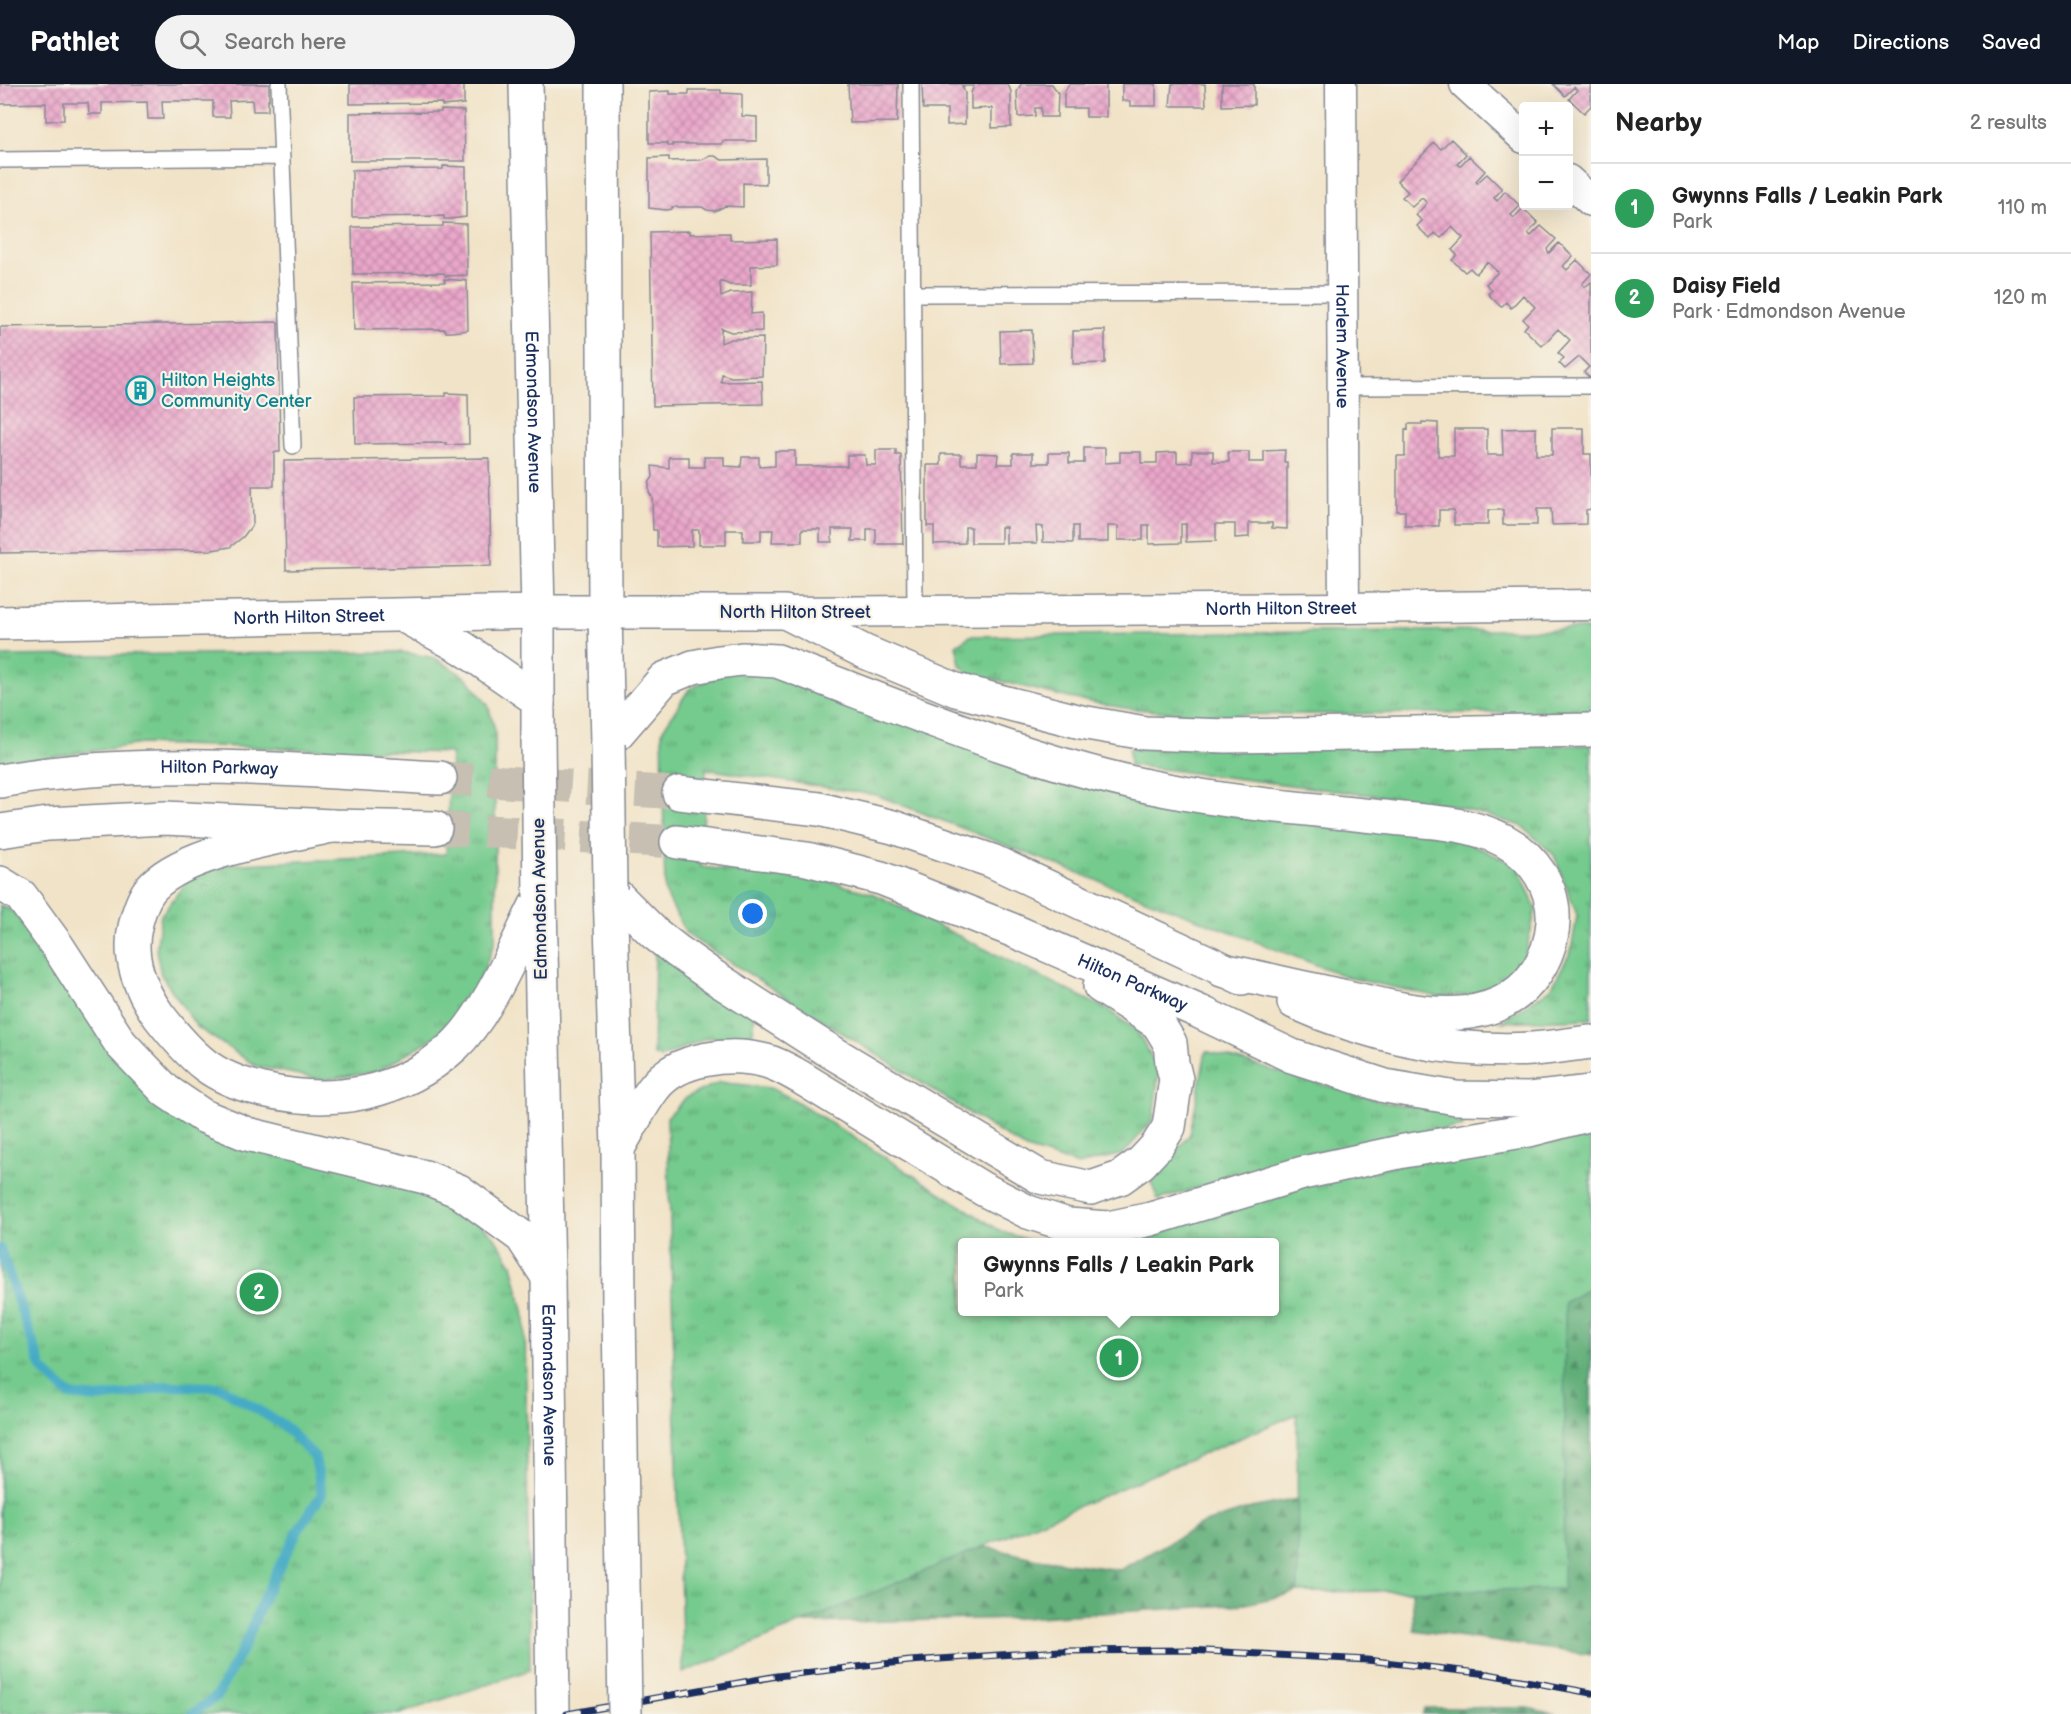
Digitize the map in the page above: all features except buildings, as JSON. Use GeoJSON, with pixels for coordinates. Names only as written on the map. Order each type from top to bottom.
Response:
{"type":"FeatureCollection","features":[{"type":"Feature","properties":{"kind":"main road","name":"Edmondson Avenue"},"geometry":{"type":"LineString","coordinates":[[526,84],[538,612],[540,897],[549,1318],[553,1714]]}},
{"type":"Feature","properties":{"kind":"main road"},"geometry":{"type":"LineString","coordinates":[[603,84],[605,612],[618,1148],[625,1714]]}},
{"type":"Feature","properties":{"kind":"main road","name":"North Hilton Street"},"geometry":{"type":"LineString","coordinates":[[0,623],[538,612],[785,612]]}},
{"type":"Feature","properties":{"kind":"main road"},"geometry":{"type":"LineString","coordinates":[[785,612],[864,652],[956,690],[1081,722],[1145,733],[1226,736],[1591,730]]}},
{"type":"Feature","properties":{"kind":"main road"},"geometry":{"type":"LineString","coordinates":[[403,615],[464,648],[538,700]]}},
{"type":"Feature","properties":{"kind":"main road"},"geometry":{"type":"LineString","coordinates":[[608,744],[664,680],[693,667],[719,662],[742,659],[777,661],[1007,746],[1101,775],[1166,790],[1254,804],[1445,823],[1479,829],[1506,841],[1528,857],[1544,880],[1554,908],[1550,945],[1543,962],[1527,986],[1505,1001],[1475,1012],[1442,1014],[1396,1008],[1222,970]]}},
{"type":"Feature","properties":{"kind":"main road","name":"Hilton Parkway"},"geometry":{"type":"LineString","coordinates":[[0,781],[45,773],[165,766],[440,778]]}},
{"type":"Feature","properties":{"kind":"main road"},"geometry":{"type":"LineString","coordinates":[[679,793],[819,810],[893,826],[992,861],[1316,1012],[1401,1038],[1459,1047],[1519,1049],[1591,1042]]}},
{"type":"Feature","properties":{"kind":"main road"},"geometry":{"type":"LineString","coordinates":[[0,831],[48,824],[165,818],[332,826],[435,828]]}},
{"type":"Feature","properties":{"kind":"main road"},"geometry":{"type":"LineString","coordinates":[[332,826],[211,854],[194,861],[176,869],[152,886],[138,912],[132,940],[136,973],[151,1005],[176,1040],[207,1067],[240,1084],[287,1095],[328,1098],[380,1090],[419,1073],[455,1045],[486,1006],[540,897]]}},
{"type":"Feature","properties":{"kind":"main road","name":"Hilton Parkway"},"geometry":{"type":"LineString","coordinates":[[677,842],[807,860],[881,878],[1012,930],[1200,1012],[1293,1056],[1384,1086],[1456,1098],[1529,1099],[1591,1092]]}},
{"type":"Feature","properties":{"kind":"main road"},"geometry":{"type":"LineString","coordinates":[[0,883],[21,896],[58,947],[121,1044],[166,1090],[203,1116],[247,1134],[425,1177],[459,1191],[522,1237],[548,1277]]}},
{"type":"Feature","properties":{"kind":"main road"},"geometry":{"type":"LineString","coordinates":[[610,890],[654,933],[714,977],[820,1045],[1020,1166],[1040,1177],[1091,1188],[1120,1178],[1141,1163],[1157,1146],[1169,1127],[1176,1079],[1170,1043],[1158,1023],[1012,930]]}},
{"type":"Feature","properties":{"kind":"main road"},"geometry":{"type":"LineString","coordinates":[[618,1148],[655,1086],[676,1071],[699,1060],[735,1056],[768,1061],[800,1077],[983,1189],[1028,1212],[1068,1225],[1108,1228],[1151,1219],[1303,1173],[1404,1151],[1529,1130],[1591,1114]]}},
{"type":"Feature","properties":{"kind":"street","name":"Harlem Avenue"},"geometry":{"type":"LineString","coordinates":[[1341,84],[1344,608]]}},
{"type":"Feature","properties":{"kind":"street"},"geometry":{"type":"LineString","coordinates":[[1465,84],[1519,133]]}},
{"type":"Feature","properties":{"kind":"street"},"geometry":{"type":"LineString","coordinates":[[1573,184],[1591,201]]}},
{"type":"Feature","properties":{"kind":"street","name":"North Hilton Street"},"geometry":{"type":"LineString","coordinates":[[785,612],[1591,604]]}},
{"type":"Feature","properties":{"kind":"lane"},"geometry":{"type":"LineString","coordinates":[[279,84],[293,446]]}},
{"type":"Feature","properties":{"kind":"lane"},"geometry":{"type":"LineString","coordinates":[[911,84],[915,611]]}},
{"type":"Feature","properties":{"kind":"lane"},"geometry":{"type":"LineString","coordinates":[[0,160],[282,157]]}},
{"type":"Feature","properties":{"kind":"lane"},"geometry":{"type":"LineString","coordinates":[[913,294],[1342,293]]}},
{"type":"Feature","properties":{"kind":"lane"},"geometry":{"type":"LineString","coordinates":[[1343,387],[1591,386]]}},
{"type":"Feature","properties":{"kind":"green space"},"geometry":{"type":"Polygon","coordinates":[[[1591,629],[1591,712],[1200,715],[1124,708],[1069,698],[968,673],[960,665],[956,645],[970,636],[1591,629]]]}},
{"type":"Feature","properties":{"kind":"green space"},"geometry":{"type":"Polygon","coordinates":[[[401,652],[435,658],[467,678],[488,705],[495,730],[495,942],[474,994],[446,1030],[379,1071],[323,1080],[256,1066],[197,1027],[161,975],[156,950],[161,915],[188,880],[220,865],[446,854],[451,753],[141,744],[0,765],[0,656],[401,652]]]}},
{"type":"Feature","properties":{"kind":"green space"},"geometry":{"type":"Polygon","coordinates":[[[729,671],[765,673],[1070,779],[1456,837],[1518,866],[1536,909],[1523,963],[1481,994],[1439,997],[1350,978],[876,795],[706,769],[701,867],[828,881],[874,894],[1108,1010],[1138,1032],[1159,1071],[1153,1120],[1123,1154],[1078,1165],[1026,1149],[686,934],[665,892],[662,731],[689,689],[729,671]]]}},
{"type":"Feature","properties":{"kind":"green space"},"geometry":{"type":"Polygon","coordinates":[[[1591,745],[1591,1019],[1501,1022],[1551,988],[1571,951],[1577,915],[1554,855],[1522,826],[1450,805],[1130,765],[1129,749],[1591,745]]]}},
{"type":"Feature","properties":{"kind":"green space"},"geometry":{"type":"Polygon","coordinates":[[[0,905],[14,912],[142,1087],[449,1199],[494,1236],[512,1264],[525,1319],[530,1670],[399,1714],[0,1714],[0,905]]]}},
{"type":"Feature","properties":{"kind":"green space"},"geometry":{"type":"Polygon","coordinates":[[[655,949],[755,1015],[752,1037],[707,1038],[660,1058],[653,1054],[655,949]]]}},
{"type":"Feature","properties":{"kind":"green space"},"geometry":{"type":"Polygon","coordinates":[[[1206,1051],[1383,1102],[1463,1114],[1463,1126],[1307,1154],[1158,1200],[1151,1182],[1190,1134],[1206,1051]]]}},
{"type":"Feature","properties":{"kind":"green space"},"geometry":{"type":"Polygon","coordinates":[[[720,1082],[770,1088],[793,1099],[1002,1232],[1022,1238],[958,1238],[958,1316],[1279,1316],[1279,1238],[1113,1238],[1320,1181],[1591,1124],[1591,1287],[1565,1302],[1563,1589],[1298,1592],[1297,1414],[683,1673],[667,1117],[687,1097],[720,1082]]]}},
{"type":"Feature","properties":{"kind":"green space"},"geometry":{"type":"Polygon","coordinates":[[[1591,1124],[1591,1655],[1414,1630],[1412,1591],[1298,1592],[1246,1604],[1022,1618],[765,1624],[961,1541],[1038,1559],[1120,1570],[1202,1524],[1251,1508],[1298,1499],[1591,1124]]]}},
{"type":"Feature","properties":{"kind":"green space"},"geometry":{"type":"Polygon","coordinates":[[[1425,1708],[1527,1708],[1556,1714],[1422,1714],[1425,1708]]]}},
{"type":"Feature","properties":{"kind":"waterway"},"geometry":{"type":"LineString","coordinates":[[0,1249],[42,1369],[69,1395],[98,1398],[167,1386],[220,1387],[283,1425],[315,1457],[322,1494],[297,1532],[265,1595],[245,1644],[217,1696],[192,1714]]}},
{"type":"Feature","properties":{"kind":"tunnel"},"geometry":{"type":"LineString","coordinates":[[440,778],[679,793]]}},
{"type":"Feature","properties":{"kind":"tunnel"},"geometry":{"type":"LineString","coordinates":[[435,828],[677,842]]}},
{"type":"Feature","properties":{"kind":"railway"},"geometry":{"type":"LineString","coordinates":[[567,1714],[777,1676],[910,1661],[1060,1651],[1188,1650],[1367,1660],[1488,1674],[1591,1693]]}},
{"type":"Feature","properties":{"kind":"place","name":"Hilton Heights Community Center"},"geometry":{"type":"Point","coordinates":[140,390]}},
{"type":"Feature","properties":{"kind":"place","name":"Daisy Field"},"geometry":{"type":"Point","coordinates":[259,1292]}},
{"type":"Feature","properties":{"kind":"place","name":"Gwynns Falls / Leakin Park"},"geometry":{"type":"Point","coordinates":[1119,1358]}}]}
